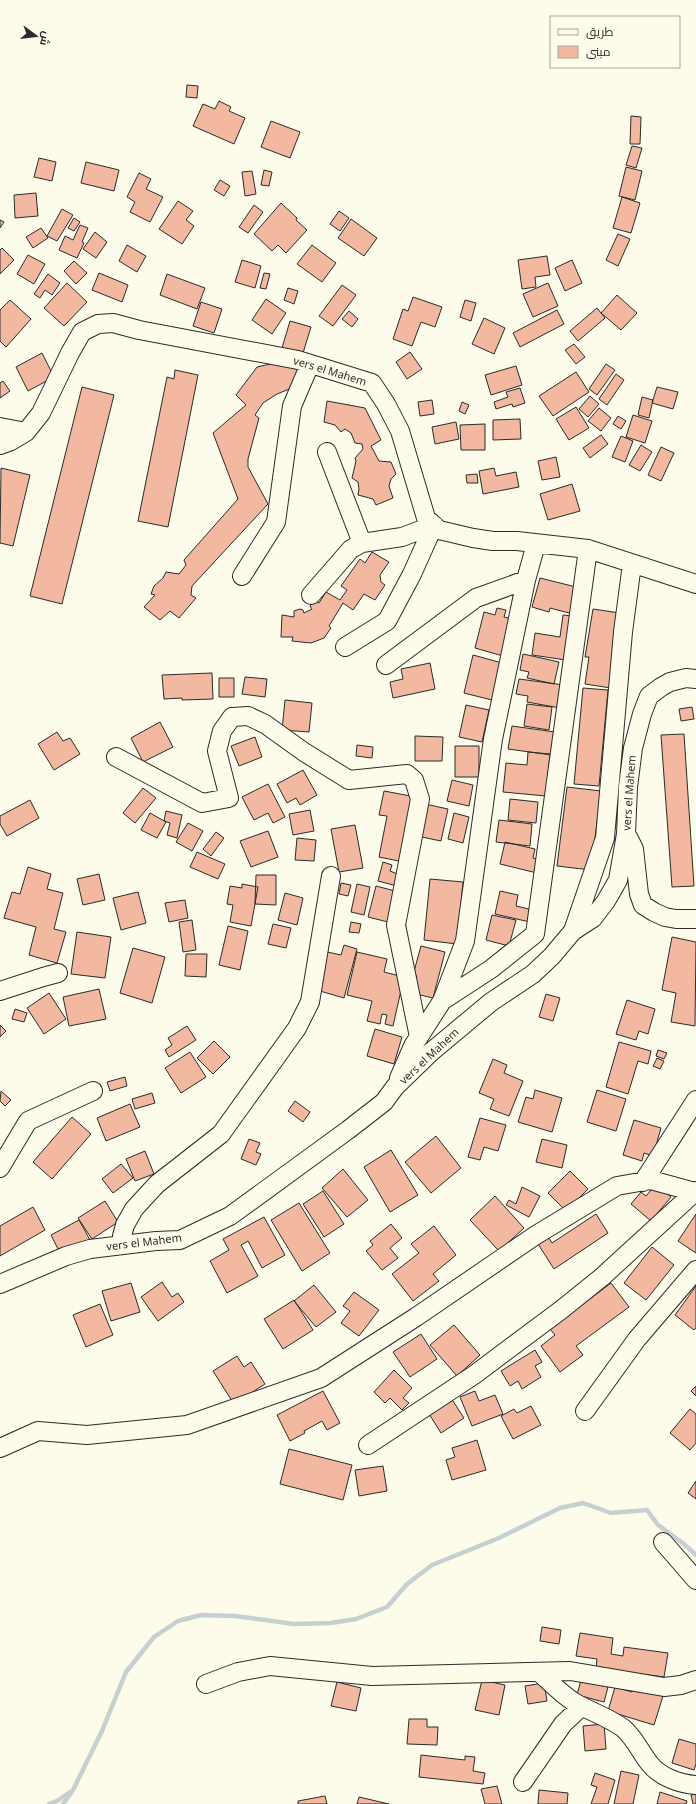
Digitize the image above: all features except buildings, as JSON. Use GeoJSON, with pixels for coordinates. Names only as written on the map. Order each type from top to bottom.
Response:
{"type":"FeatureCollection","features":[{"type":"Feature","properties":{"kind":"street","name":"vers el Mahem"},"geometry":{"type":"LineString","coordinates":[[0,445],[11,441],[26,432],[42,414],[70,353],[82,332],[98,324],[113,323],[139,330],[298,360],[372,383],[386,404],[400,432],[426,518],[434,525]]}},
{"type":"Feature","properties":{"kind":"street"},"geometry":{"type":"LineString","coordinates":[[242,576],[276,522],[292,406],[310,364]]}},
{"type":"Feature","properties":{"kind":"street"},"geometry":{"type":"LineString","coordinates":[[0,427],[26,432]]}},
{"type":"Feature","properties":{"kind":"street"},"geometry":{"type":"LineString","coordinates":[[327,452],[362,544]]}},
{"type":"Feature","properties":{"kind":"street"},"geometry":{"type":"LineString","coordinates":[[311,595],[351,549],[362,544],[402,537],[434,525]]}},
{"type":"Feature","properties":{"kind":"street"},"geometry":{"type":"LineString","coordinates":[[434,525],[439,530],[473,538],[493,541],[517,541],[588,549],[696,584]]}},
{"type":"Feature","properties":{"kind":"street"},"geometry":{"type":"LineString","coordinates":[[345,646],[387,621],[412,574],[434,525]]}},
{"type":"Feature","properties":{"kind":"street"},"geometry":{"type":"LineString","coordinates":[[395,1088],[413,1046],[442,1001],[465,941],[493,739],[526,580],[536,544]]}},
{"type":"Feature","properties":{"kind":"street"},"geometry":{"type":"LineString","coordinates":[[442,1001],[491,969],[535,934],[588,549]]}},
{"type":"Feature","properties":{"kind":"street"},"geometry":{"type":"LineString","coordinates":[[573,931],[605,838],[623,632],[632,564]]}},
{"type":"Feature","properties":{"kind":"street"},"geometry":{"type":"LineString","coordinates":[[386,665],[476,598],[526,580]]}},
{"type":"Feature","properties":{"kind":"street","name":"vers el Mahem"},"geometry":{"type":"LineString","coordinates":[[0,1284],[66,1256],[90,1248],[180,1240],[230,1216],[384,1102],[395,1088],[431,1052],[491,1002],[542,965],[552,956],[573,931],[593,918],[618,880],[621,870],[626,834],[628,787],[633,748],[642,714],[649,696],[670,682],[686,678],[696,679]]}},
{"type":"Feature","properties":{"kind":"street"},"geometry":{"type":"LineString","coordinates":[[116,757],[202,803],[229,798],[217,752],[222,731],[232,717],[248,716],[265,724],[304,752],[349,780],[407,774],[414,780],[420,799],[396,925],[419,1037]]}},
{"type":"Feature","properties":{"kind":"street"},"geometry":{"type":"LineString","coordinates":[[626,834],[634,849],[639,894],[644,905],[665,917],[676,919],[696,918]]}},
{"type":"Feature","properties":{"kind":"street"},"geometry":{"type":"LineString","coordinates":[[123,1245],[122,1236],[125,1225],[134,1209],[157,1184],[221,1134],[297,1028],[310,1002],[331,876]]}},
{"type":"Feature","properties":{"kind":"street"},"geometry":{"type":"LineString","coordinates":[[0,991],[58,973]]}},
{"type":"Feature","properties":{"kind":"street"},"geometry":{"type":"LineString","coordinates":[[0,1168],[28,1121],[93,1091]]}},
{"type":"Feature","properties":{"kind":"street"},"geometry":{"type":"LineString","coordinates":[[643,1182],[696,1100]]}},
{"type":"Feature","properties":{"kind":"street"},"geometry":{"type":"LineString","coordinates":[[0,1448],[38,1431],[87,1435],[187,1425],[321,1378],[416,1317],[536,1235],[617,1186],[651,1180],[696,1191]]}},
{"type":"Feature","properties":{"kind":"street"},"geometry":{"type":"LineString","coordinates":[[368,1445],[474,1375],[561,1310],[602,1277],[696,1191]]}},
{"type":"Feature","properties":{"kind":"street"},"geometry":{"type":"LineString","coordinates":[[585,1411],[637,1339],[696,1270]]}},
{"type":"Feature","properties":{"kind":"street"},"geometry":{"type":"LineString","coordinates":[[663,1542],[696,1580]]}},
{"type":"Feature","properties":{"kind":"street"},"geometry":{"type":"LineString","coordinates":[[206,1684],[238,1672],[270,1666],[372,1676],[570,1671],[664,1687],[681,1685],[696,1680]]}},
{"type":"Feature","properties":{"kind":"street"},"geometry":{"type":"LineString","coordinates":[[540,1672],[560,1692],[582,1706],[622,1727],[631,1736],[650,1765],[664,1776],[674,1781],[696,1785]]}},
{"type":"Feature","properties":{"kind":"street"},"geometry":{"type":"LineString","coordinates":[[523,1782],[563,1724],[582,1706]]}},
{"type":"Feature","properties":{"kind":"waterway"},"geometry":{"type":"LineString","coordinates":[[63,1804],[73,1790],[102,1731],[126,1672],[154,1637],[178,1621],[201,1615],[235,1616],[294,1624],[331,1623],[356,1619],[387,1607],[407,1584],[432,1565],[499,1538],[560,1508],[583,1503],[611,1513],[647,1510],[658,1525],[696,1555]]}},
{"type":"Feature","properties":{"kind":"waterway"},"geometry":{"type":"LineString","coordinates":[[49,1804],[57,1801],[70,1792]]}}]}
